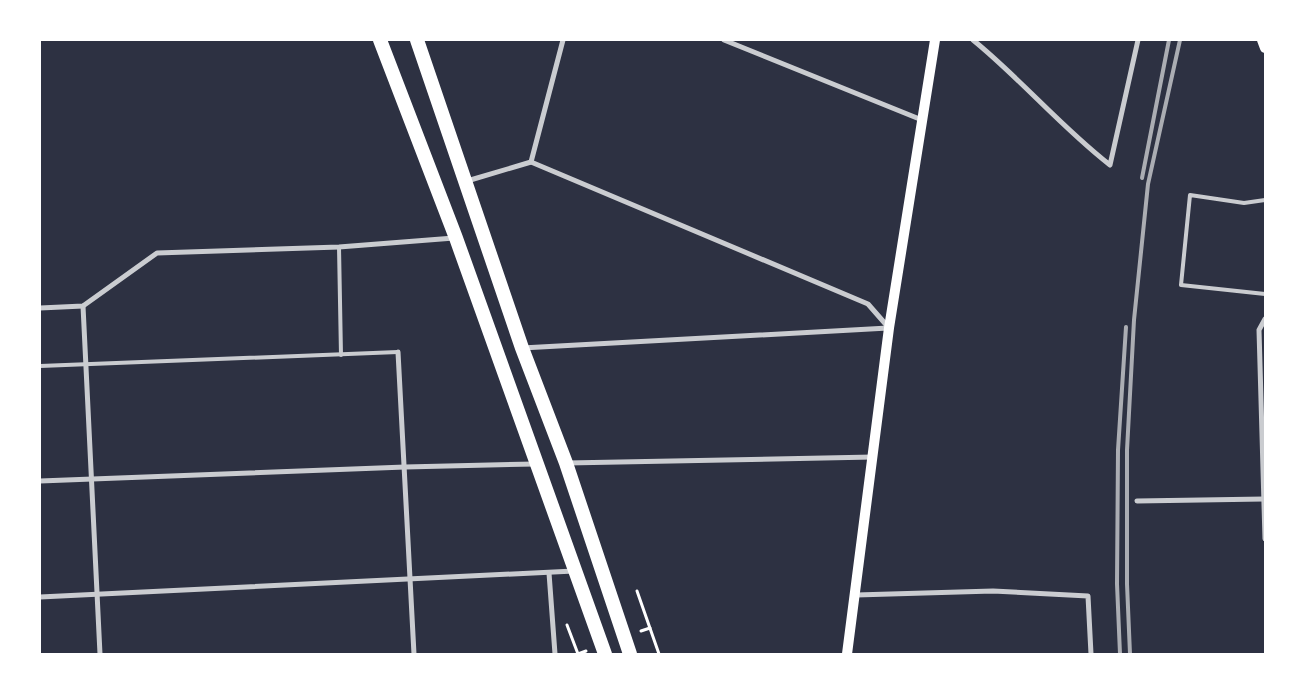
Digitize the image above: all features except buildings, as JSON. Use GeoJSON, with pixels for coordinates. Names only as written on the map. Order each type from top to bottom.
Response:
{"type":"FeatureCollection","features":[{"type":"Feature","properties":{"kind":"highway"},"geometry":{"type":"LineString","coordinates":[[380,40],[456,238],[577,571],[605,654]]}},
{"type":"Feature","properties":{"kind":"highway"},"geometry":{"type":"LineString","coordinates":[[417,40],[522,348],[566,463],[630,654]]}},
{"type":"Feature","properties":{"kind":"main road"},"geometry":{"type":"LineString","coordinates":[[847,654],[889,328],[934,40]]}},
{"type":"Feature","properties":{"kind":"main road"},"geometry":{"type":"LineString","coordinates":[[1262,40],[1265,48]]}},
{"type":"Feature","properties":{"kind":"street"},"geometry":{"type":"LineString","coordinates":[[531,162],[563,40]]}},
{"type":"Feature","properties":{"kind":"street"},"geometry":{"type":"LineString","coordinates":[[724,40],[922,120]]}},
{"type":"Feature","properties":{"kind":"street"},"geometry":{"type":"LineString","coordinates":[[973,40],[1000,62],[1085,145],[1110,165],[1138,40]]}},
{"type":"Feature","properties":{"kind":"street"},"geometry":{"type":"LineString","coordinates":[[465,182],[531,162],[868,304],[889,328]]}},
{"type":"Feature","properties":{"kind":"street"},"geometry":{"type":"LineString","coordinates":[[40,308],[83,306],[157,253],[339,247],[456,238]]}},
{"type":"Feature","properties":{"kind":"street"},"geometry":{"type":"LineString","coordinates":[[83,306],[100,654]]}},
{"type":"Feature","properties":{"kind":"street"},"geometry":{"type":"LineString","coordinates":[[1265,318],[1259,330],[1265,539]]}},
{"type":"Feature","properties":{"kind":"street"},"geometry":{"type":"LineString","coordinates":[[522,348],[889,328]]}},
{"type":"Feature","properties":{"kind":"street"},"geometry":{"type":"LineString","coordinates":[[398,352],[414,654]]}},
{"type":"Feature","properties":{"kind":"street"},"geometry":{"type":"LineString","coordinates":[[566,463],[873,457]]}},
{"type":"Feature","properties":{"kind":"street"},"geometry":{"type":"LineString","coordinates":[[40,481],[405,467],[538,464]]}},
{"type":"Feature","properties":{"kind":"street"},"geometry":{"type":"LineString","coordinates":[[1137,501],[1264,499]]}},
{"type":"Feature","properties":{"kind":"street"},"geometry":{"type":"LineString","coordinates":[[40,597],[577,571]]}},
{"type":"Feature","properties":{"kind":"street"},"geometry":{"type":"LineString","coordinates":[[548,573],[555,654]]}},
{"type":"Feature","properties":{"kind":"street"},"geometry":{"type":"LineString","coordinates":[[856,595],[992,592],[1088,596],[1091,654]]}},
{"type":"Feature","properties":{"kind":"lane"},"geometry":{"type":"LineString","coordinates":[[1265,200],[1244,203],[1190,196],[1181,285],[1265,294]]}},
{"type":"Feature","properties":{"kind":"lane"},"geometry":{"type":"LineString","coordinates":[[339,247],[341,355]]}},
{"type":"Feature","properties":{"kind":"lane"},"geometry":{"type":"LineString","coordinates":[[40,366],[398,352]]}},
{"type":"Feature","properties":{"kind":"path"},"geometry":{"type":"LineString","coordinates":[[637,591],[659,654]]}},
{"type":"Feature","properties":{"kind":"path"},"geometry":{"type":"LineString","coordinates":[[565,617],[578,654]]}},
{"type":"Feature","properties":{"kind":"railway"},"geometry":{"type":"LineString","coordinates":[[1142,178],[1169,40]]}},
{"type":"Feature","properties":{"kind":"railway"},"geometry":{"type":"LineString","coordinates":[[1130,654],[1127,584],[1127,450],[1134,320],[1148,184],[1180,40]]}},
{"type":"Feature","properties":{"kind":"railway"},"geometry":{"type":"LineString","coordinates":[[1120,654],[1117,584],[1118,450],[1126,327]]}}]}
